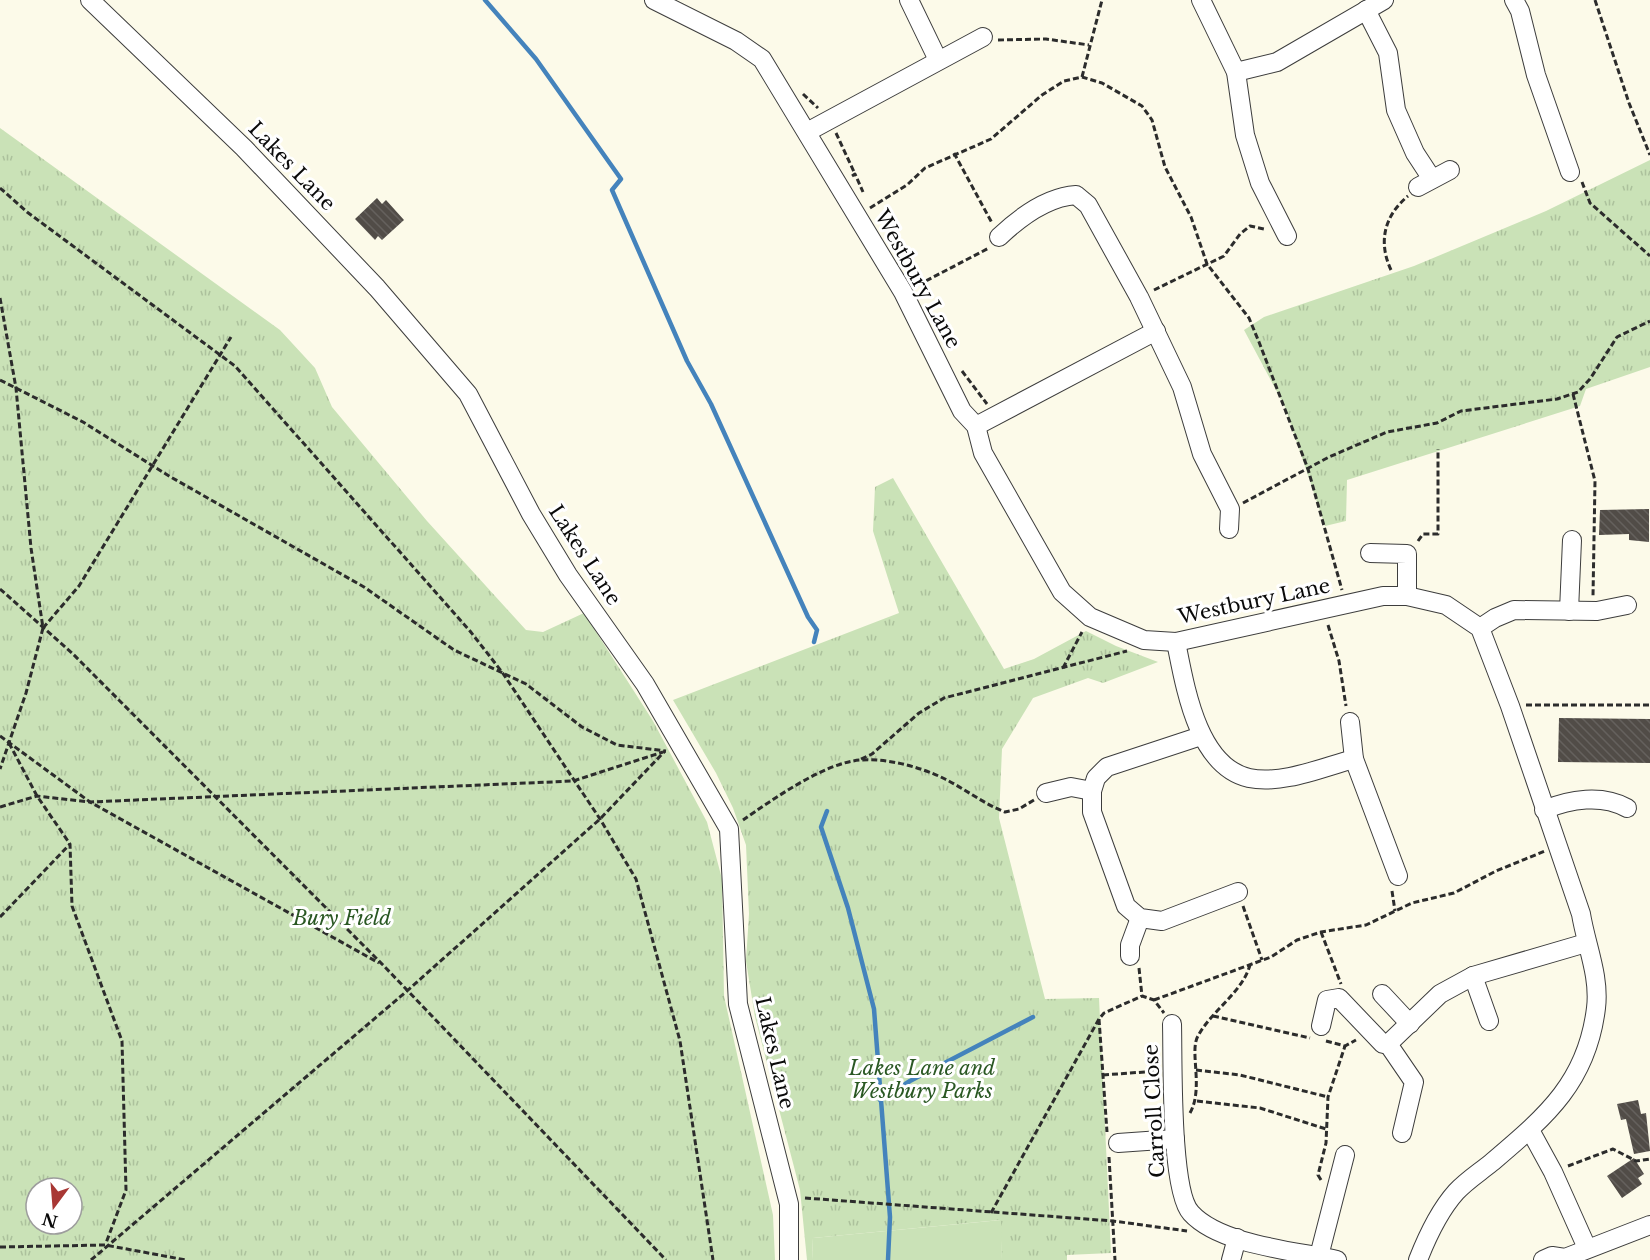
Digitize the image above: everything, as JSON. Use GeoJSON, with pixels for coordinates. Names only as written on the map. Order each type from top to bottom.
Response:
{"type":"FeatureCollection","features":[{"type":"Feature","properties":{"kind":"street","name":"Lakes Lane"},"geometry":{"type":"LineString","coordinates":[[90,0],[260,164],[377,288],[468,394],[531,514],[568,575],[645,684],[673,749],[729,829],[738,1004],[787,1196],[789,1260]]}},
{"type":"Feature","properties":{"kind":"street","name":"Westbury Lane"},"geometry":{"type":"LineString","coordinates":[[654,0],[736,41],[762,59],[903,292],[962,411],[976,426],[983,453],[1062,592],[1090,617],[1144,640],[1176,642],[1383,596],[1407,596],[1446,605],[1480,628]]}},
{"type":"Feature","properties":{"kind":"street"},"geometry":{"type":"LineString","coordinates":[[909,0],[938,60]]}},
{"type":"Feature","properties":{"kind":"street"},"geometry":{"type":"LineString","coordinates":[[1201,0],[1236,72],[1245,135],[1276,229]]}},
{"type":"Feature","properties":{"kind":"street"},"geometry":{"type":"LineString","coordinates":[[1236,72],[1277,62],[1384,0]]}},
{"type":"Feature","properties":{"kind":"street"},"geometry":{"type":"LineString","coordinates":[[1514,0],[1554,159],[1570,172]]}},
{"type":"Feature","properties":{"kind":"street"},"geometry":{"type":"LineString","coordinates":[[1366,10],[1388,53],[1396,110],[1425,183],[1450,170]]}},
{"type":"Feature","properties":{"kind":"street"},"geometry":{"type":"LineString","coordinates":[[807,132],[983,37]]}},
{"type":"Feature","properties":{"kind":"street"},"geometry":{"type":"LineString","coordinates":[[999,237],[1018,218],[1063,196],[1076,195],[1088,205],[1139,297],[1182,387],[1203,454],[1230,509],[1229,529]]}},
{"type":"Feature","properties":{"kind":"street"},"geometry":{"type":"LineString","coordinates":[[976,426],[1156,331]]}},
{"type":"Feature","properties":{"kind":"street"},"geometry":{"type":"LineString","coordinates":[[1569,611],[1572,540]]}},
{"type":"Feature","properties":{"kind":"street"},"geometry":{"type":"LineString","coordinates":[[1370,554],[1407,554],[1407,596]]}},
{"type":"Feature","properties":{"kind":"street"},"geometry":{"type":"LineString","coordinates":[[1418,1260],[1428,1234],[1456,1193],[1557,1104],[1583,1061],[1596,1007],[1594,966],[1586,943],[1581,914],[1510,706],[1480,628],[1495,618],[1514,610],[1592,611],[1627,605]]}},
{"type":"Feature","properties":{"kind":"street"},"geometry":{"type":"LineString","coordinates":[[1176,642],[1184,681],[1201,736],[1224,764],[1250,778],[1286,777],[1354,759]]}},
{"type":"Feature","properties":{"kind":"street"},"geometry":{"type":"LineString","coordinates":[[1350,722],[1354,759],[1398,876]]}},
{"type":"Feature","properties":{"kind":"street"},"geometry":{"type":"LineString","coordinates":[[1201,736],[1107,767],[1096,778],[1092,791],[1092,812],[1126,906],[1140,918],[1162,921],[1238,892]]}},
{"type":"Feature","properties":{"kind":"street"},"geometry":{"type":"LineString","coordinates":[[1046,794],[1071,787],[1092,791]]}},
{"type":"Feature","properties":{"kind":"street"},"geometry":{"type":"LineString","coordinates":[[1544,810],[1573,800],[1618,803],[1627,808]]}},
{"type":"Feature","properties":{"kind":"street"},"geometry":{"type":"LineString","coordinates":[[1130,956],[1130,945],[1140,918]]}},
{"type":"Feature","properties":{"kind":"street"},"geometry":{"type":"LineString","coordinates":[[1388,1044],[1440,994],[1473,976],[1586,943]]}},
{"type":"Feature","properties":{"kind":"street"},"geometry":{"type":"LineString","coordinates":[[1473,976],[1489,1021]]}},
{"type":"Feature","properties":{"kind":"street"},"geometry":{"type":"LineString","coordinates":[[1382,994],[1410,1024]]}},
{"type":"Feature","properties":{"kind":"street"},"geometry":{"type":"LineString","coordinates":[[1319,1035],[1328,1000],[1339,998],[1369,1032],[1383,1044],[1388,1044],[1414,1082],[1402,1133]]}},
{"type":"Feature","properties":{"kind":"street","name":"Carroll Close"},"geometry":{"type":"LineString","coordinates":[[1172,1023],[1175,1139],[1180,1181],[1190,1212],[1215,1230],[1237,1238],[1337,1260]]}},
{"type":"Feature","properties":{"kind":"street"},"geometry":{"type":"LineString","coordinates":[[1530,1130],[1553,1172],[1587,1248]]}},
{"type":"Feature","properties":{"kind":"street"},"geometry":{"type":"LineString","coordinates":[[1118,1143],[1175,1139]]}},
{"type":"Feature","properties":{"kind":"street"},"geometry":{"type":"LineString","coordinates":[[1319,1256],[1345,1155]]}},
{"type":"Feature","properties":{"kind":"street"},"geometry":{"type":"LineString","coordinates":[[1542,1260],[1552,1256],[1565,1258],[1650,1225]]}},
{"type":"Feature","properties":{"kind":"street"},"geometry":{"type":"LineString","coordinates":[[1231,1260],[1237,1238]]}},
{"type":"Feature","properties":{"kind":"path"},"geometry":{"type":"LineString","coordinates":[[1082,77],[1102,0]]}},
{"type":"Feature","properties":{"kind":"path"},"geometry":{"type":"LineString","coordinates":[[1595,0],[1629,103],[1650,155]]}},
{"type":"Feature","properties":{"kind":"path"},"geometry":{"type":"LineString","coordinates":[[983,37],[993,40],[1046,39],[1089,45]]}},
{"type":"Feature","properties":{"kind":"path"},"geometry":{"type":"LineString","coordinates":[[870,208],[907,184],[925,168],[954,153],[991,140],[1042,95],[1064,81],[1082,77],[1122,93],[1142,106],[1152,120],[1165,167],[1191,217],[1207,264],[1249,318],[1308,469],[1346,604]]}},
{"type":"Feature","properties":{"kind":"path"},"geometry":{"type":"LineString","coordinates":[[803,94],[828,120],[855,174]]}},
{"type":"Feature","properties":{"kind":"path"},"geometry":{"type":"LineString","coordinates":[[915,286],[988,249],[999,237],[954,153]]}},
{"type":"Feature","properties":{"kind":"path"},"geometry":{"type":"LineString","coordinates":[[1570,172],[1580,177],[1590,203],[1650,256]]}},
{"type":"Feature","properties":{"kind":"path"},"geometry":{"type":"LineString","coordinates":[[1391,270],[1385,257],[1385,224],[1398,204],[1425,183]]}},
{"type":"Feature","properties":{"kind":"path"},"geometry":{"type":"LineString","coordinates":[[0,188],[27,212],[235,366],[373,520],[502,672],[600,819],[636,879],[680,1041],[713,1260]]}},
{"type":"Feature","properties":{"kind":"path"},"geometry":{"type":"LineString","coordinates":[[1139,297],[1224,256],[1250,226],[1276,229]]}},
{"type":"Feature","properties":{"kind":"path"},"geometry":{"type":"LineString","coordinates":[[0,298],[16,388],[31,548],[43,628],[26,693],[0,769]]}},
{"type":"Feature","properties":{"kind":"path"},"geometry":{"type":"LineString","coordinates":[[1230,509],[1388,432],[1437,423],[1461,411],[1557,399],[1573,394],[1590,379],[1617,338],[1650,321]]}},
{"type":"Feature","properties":{"kind":"path"},"geometry":{"type":"LineString","coordinates":[[43,628],[79,586],[231,337]]}},
{"type":"Feature","properties":{"kind":"path"},"geometry":{"type":"LineString","coordinates":[[0,380],[83,422],[153,466],[364,586],[454,650],[526,684],[582,727],[617,745],[673,749]]}},
{"type":"Feature","properties":{"kind":"path"},"geometry":{"type":"LineString","coordinates":[[1573,394],[1595,481],[1595,567],[1592,611]]}},
{"type":"Feature","properties":{"kind":"path"},"geometry":{"type":"LineString","coordinates":[[1407,554],[1423,534],[1438,534],[1438,449]]}},
{"type":"Feature","properties":{"kind":"path"},"geometry":{"type":"LineString","coordinates":[[0,589],[43,628],[383,965],[666,1260]]}},
{"type":"Feature","properties":{"kind":"path"},"geometry":{"type":"LineString","coordinates":[[1323,609],[1339,661],[1350,722]]}},
{"type":"Feature","properties":{"kind":"path"},"geometry":{"type":"LineString","coordinates":[[1063,668],[1090,617]]}},
{"type":"Feature","properties":{"kind":"path"},"geometry":{"type":"LineString","coordinates":[[729,829],[786,790],[836,767],[872,754],[920,713],[944,698],[1124,653],[1144,640]]}},
{"type":"Feature","properties":{"kind":"path"},"geometry":{"type":"LineString","coordinates":[[1510,706],[1543,703],[1650,705]]}},
{"type":"Feature","properties":{"kind":"path"},"geometry":{"type":"LineString","coordinates":[[0,736],[90,802],[383,965]]}},
{"type":"Feature","properties":{"kind":"path"},"geometry":{"type":"LineString","coordinates":[[9,743],[37,796],[70,844],[72,906],[122,1041],[126,1190],[105,1245]]}},
{"type":"Feature","properties":{"kind":"path"},"geometry":{"type":"LineString","coordinates":[[0,807],[37,796],[90,802],[217,799],[573,781],[673,749]]}},
{"type":"Feature","properties":{"kind":"path"},"geometry":{"type":"LineString","coordinates":[[91,1260],[105,1245],[407,991],[600,819],[673,749]]}},
{"type":"Feature","properties":{"kind":"path"},"geometry":{"type":"LineString","coordinates":[[859,760],[881,760],[943,778],[1005,812],[1019,809],[1046,794]]}},
{"type":"Feature","properties":{"kind":"path"},"geometry":{"type":"LineString","coordinates":[[0,917],[70,844]]}},
{"type":"Feature","properties":{"kind":"path"},"geometry":{"type":"LineString","coordinates":[[1154,1000],[1262,960],[1297,940],[1322,932],[1366,925],[1412,903],[1454,893],[1496,871],[1557,846]]}},
{"type":"Feature","properties":{"kind":"path"},"geometry":{"type":"LineString","coordinates":[[1238,892],[1262,960]]}},
{"type":"Feature","properties":{"kind":"path"},"geometry":{"type":"LineString","coordinates":[[1130,956],[1138,962],[1142,996]]}},
{"type":"Feature","properties":{"kind":"path"},"geometry":{"type":"LineString","coordinates":[[1174,1116],[1189,1114],[1197,1101],[1196,1038],[1245,981],[1250,965]]}},
{"type":"Feature","properties":{"kind":"path"},"geometry":{"type":"LineString","coordinates":[[991,1213],[1104,1013],[1142,996],[1154,1000],[1172,1023]]}},
{"type":"Feature","properties":{"kind":"path"},"geometry":{"type":"LineString","coordinates":[[1213,1016],[1319,1035],[1345,1046]]}},
{"type":"Feature","properties":{"kind":"path"},"geometry":{"type":"LineString","coordinates":[[1324,1185],[1318,1175],[1326,1143],[1328,1097],[1345,1046],[1369,1032]]}},
{"type":"Feature","properties":{"kind":"path"},"geometry":{"type":"LineString","coordinates":[[1103,1075],[1173,1070]]}},
{"type":"Feature","properties":{"kind":"path"},"geometry":{"type":"LineString","coordinates":[[1196,1070],[1240,1075],[1328,1097]]}},
{"type":"Feature","properties":{"kind":"path"},"geometry":{"type":"LineString","coordinates":[[1197,1101],[1260,1108],[1326,1130]]}},
{"type":"Feature","properties":{"kind":"path"},"geometry":{"type":"LineString","coordinates":[[1553,1172],[1613,1149],[1636,1161],[1650,1159]]}},
{"type":"Feature","properties":{"kind":"path"},"geometry":{"type":"LineString","coordinates":[[787,1196],[1113,1221],[1201,1233],[1215,1230]]}},
{"type":"Feature","properties":{"kind":"path"},"geometry":{"type":"LineString","coordinates":[[0,1247],[105,1245],[186,1260]]}},
{"type":"Feature","properties":{"kind":"green space","name":"Bury Field"},"geometry":{"type":"Polygon","coordinates":[[[0,128],[280,330],[315,368],[332,407],[427,521],[526,630],[543,632],[584,613],[653,721],[707,822],[722,879],[724,996],[773,1215],[775,1260],[0,1260],[0,128]]]}},
{"type":"Feature","properties":{"kind":"green space"},"geometry":{"type":"Polygon","coordinates":[[[1650,160],[1650,367],[1586,389],[1580,406],[1347,480],[1346,521],[1325,526],[1285,407],[1244,330],[1264,317],[1414,266],[1546,211],[1650,160]]]}},
{"type":"Feature","properties":{"kind":"green space","name":"Lakes Lane and Westbury Parks"},"geometry":{"type":"Polygon","coordinates":[[[893,478],[1004,669],[1034,659],[1086,631],[1116,646],[1158,662],[1103,683],[1088,678],[1033,698],[1002,749],[999,818],[1045,999],[1099,998],[1111,1253],[1067,1255],[1067,1260],[1002,1260],[1000,1220],[813,1238],[812,1260],[807,1260],[800,1190],[755,1017],[746,961],[749,914],[746,845],[733,808],[716,773],[673,700],[899,613],[873,531],[875,487],[893,478]]]}},
{"type":"Feature","properties":{"kind":"green space"},"geometry":{"type":"Polygon","coordinates":[[[1001,1220],[1002,1260],[812,1260],[813,1238],[1001,1220]]]}},
{"type":"Feature","properties":{"kind":"building"},"geometry":{"type":"Polygon","coordinates":[[[377,198],[382,204],[386,200],[404,220],[382,240],[378,236],[375,240],[355,219],[377,198]]]}},
{"type":"Feature","properties":{"kind":"building"},"geometry":{"type":"Polygon","coordinates":[[[1649,509],[1649,542],[1629,540],[1629,534],[1599,535],[1600,510],[1649,509]]]}},
{"type":"Feature","properties":{"kind":"building"},"geometry":{"type":"Polygon","coordinates":[[[1559,718],[1650,719],[1650,763],[1558,762],[1559,718]]]}},
{"type":"Feature","properties":{"kind":"building"},"geometry":{"type":"Polygon","coordinates":[[[1638,1100],[1641,1114],[1646,1113],[1650,1151],[1634,1154],[1626,1119],[1621,1120],[1617,1104],[1638,1100]]]}},
{"type":"Feature","properties":{"kind":"building"},"geometry":{"type":"Polygon","coordinates":[[[1634,1158],[1644,1174],[1638,1178],[1642,1184],[1622,1198],[1607,1176],[1634,1158]]]}},
{"type":"Feature","properties":{"kind":"waterway"},"geometry":{"type":"LineString","coordinates":[[485,0],[536,59],[621,179],[612,190],[687,361],[711,404],[808,617],[817,630],[814,642]]}},
{"type":"Feature","properties":{"kind":"waterway"},"geometry":{"type":"LineString","coordinates":[[827,811],[821,827],[848,908],[874,1009],[890,1217],[888,1260]]}},
{"type":"Feature","properties":{"kind":"waterway"},"geometry":{"type":"LineString","coordinates":[[880,1100],[910,1081],[1033,1017]]}}]}
